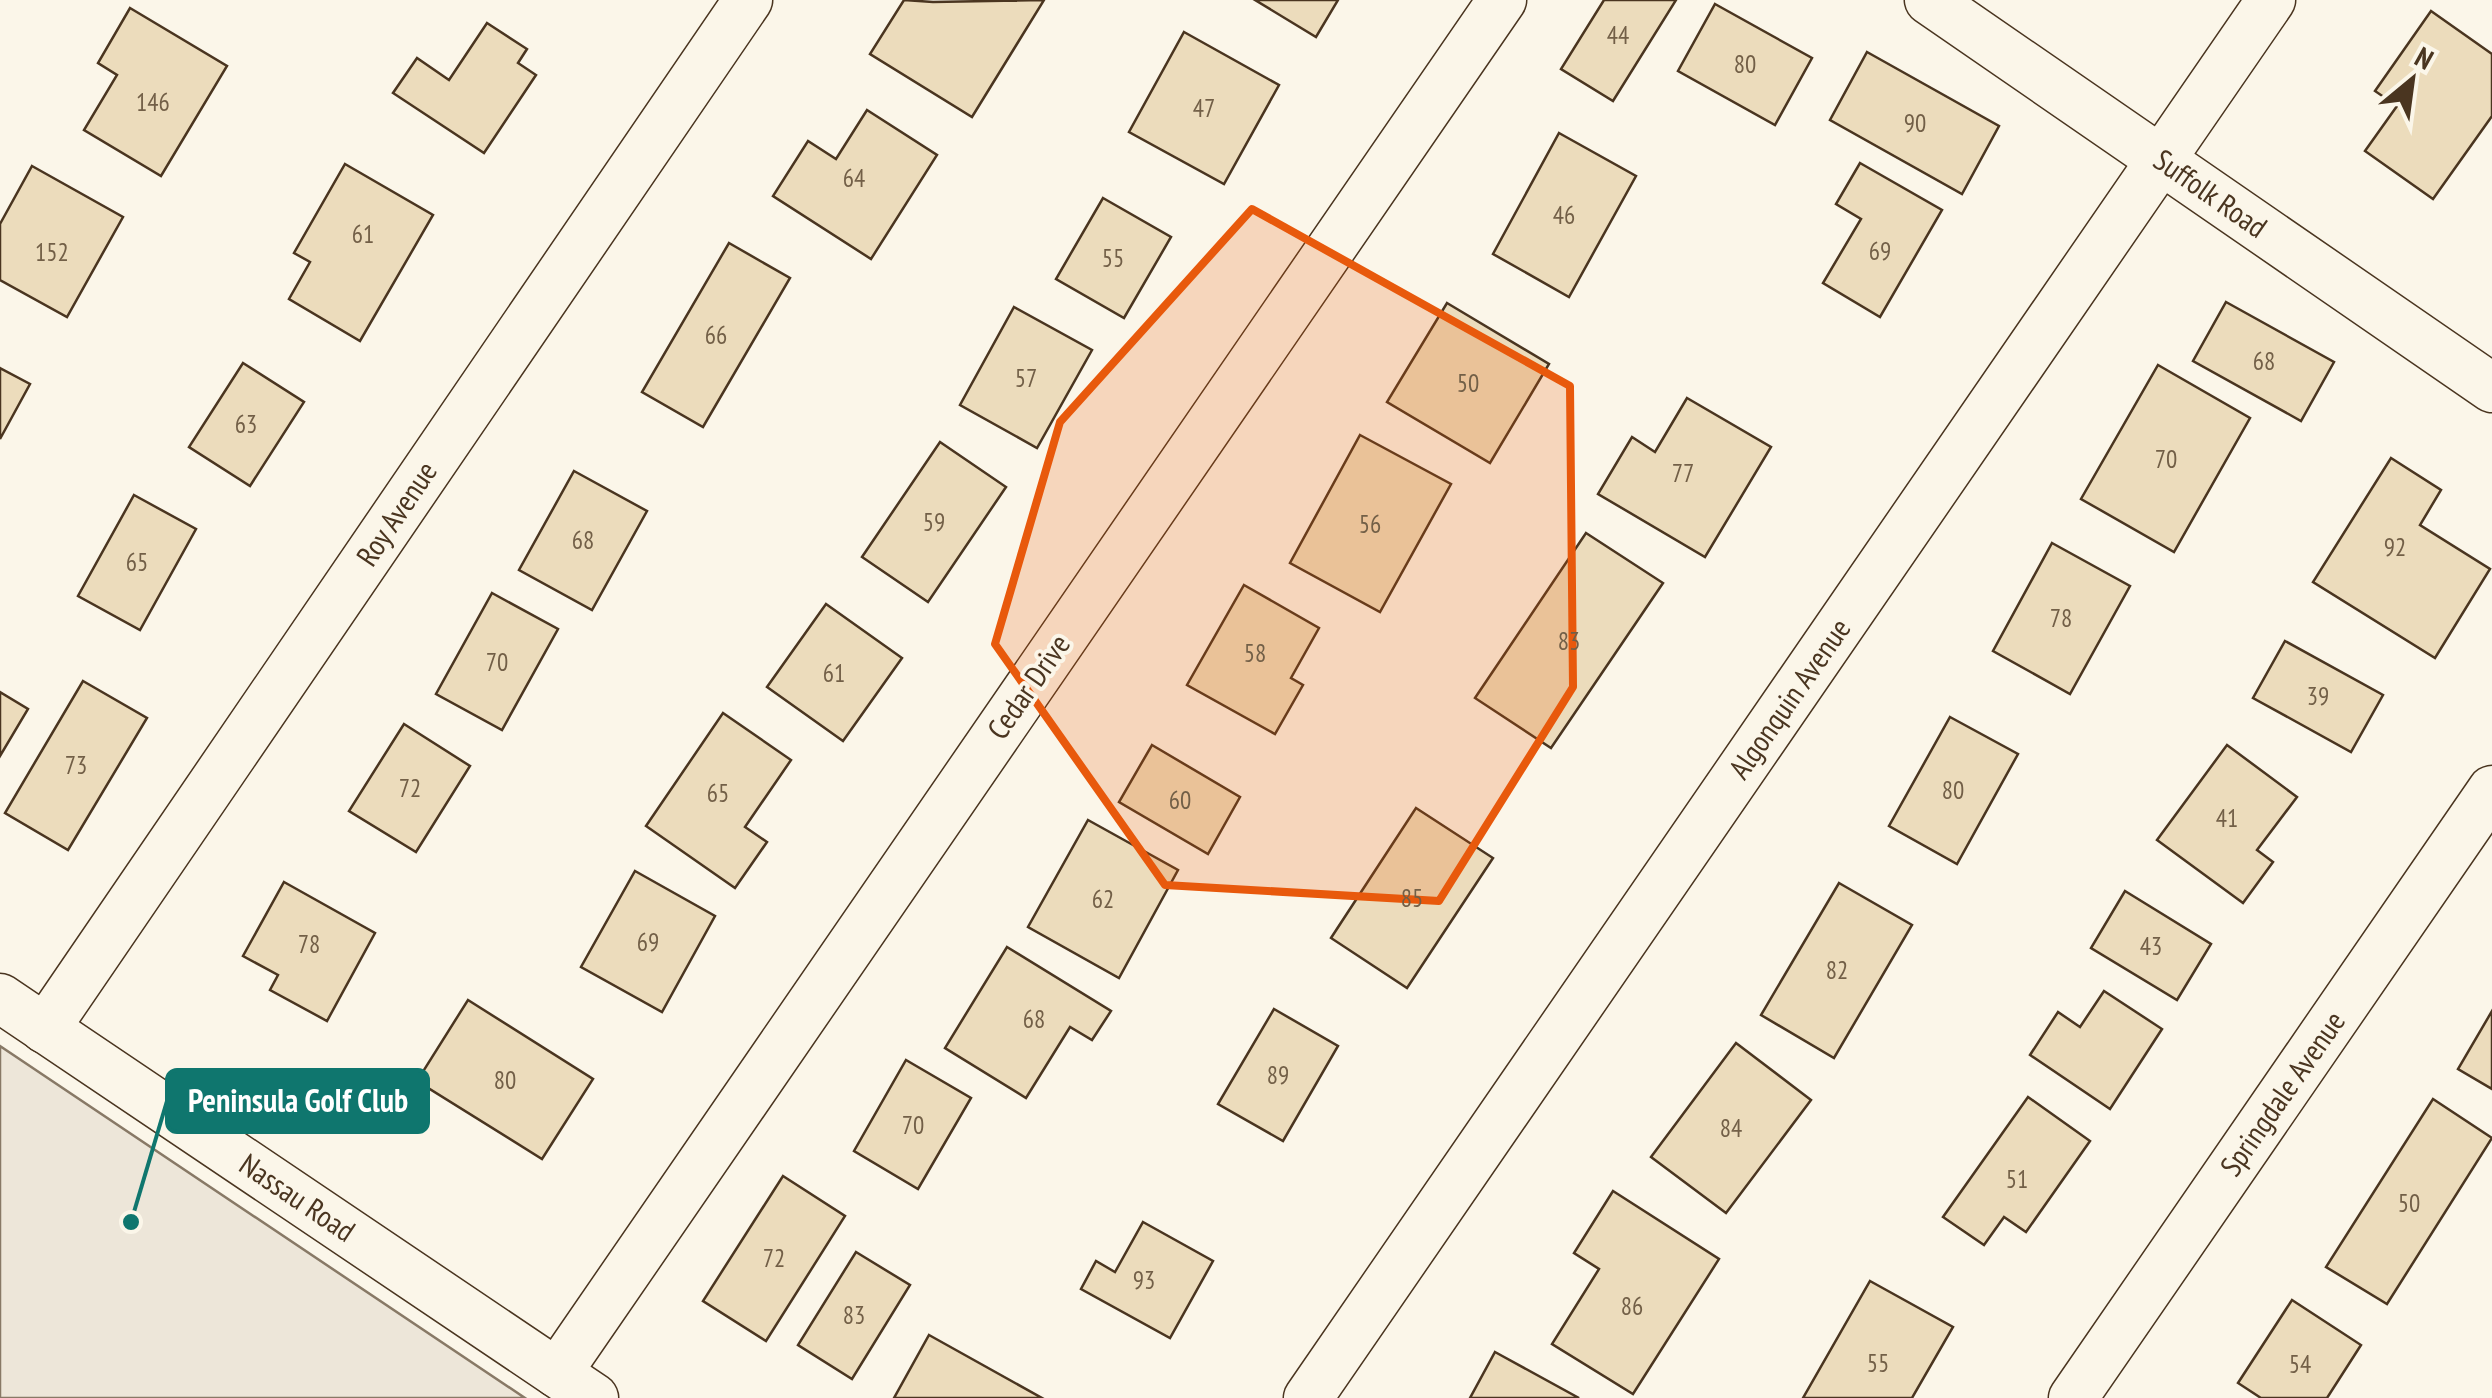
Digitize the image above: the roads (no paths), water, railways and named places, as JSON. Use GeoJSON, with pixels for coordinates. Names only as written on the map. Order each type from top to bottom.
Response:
{"type":"FeatureCollection","features":[{"type":"Feature","properties":{"kind":"street","name":"Roy Avenue"},"geometry":{"type":"LineString","coordinates":[[45,1029],[748,0]]}},
{"type":"Feature","properties":{"kind":"street","name":"Cedar Drive"},"geometry":{"type":"LineString","coordinates":[[575,1386],[1502,0]]}},
{"type":"Feature","properties":{"kind":"street","name":"Suffolk Road"},"geometry":{"type":"LineString","coordinates":[[1928,0],[2492,388]]}},
{"type":"Feature","properties":{"kind":"street","name":"Algonquin Avenue"},"geometry":{"type":"LineString","coordinates":[[1308,1398],[2271,0]]}},
{"type":"Feature","properties":{"kind":"street","name":"Springdale Avenue"},"geometry":{"type":"LineString","coordinates":[[2074,1398],[2492,790]]}},
{"type":"Feature","properties":{"kind":"street","name":"Nassau Road"},"geometry":{"type":"LineString","coordinates":[[0,998],[575,1386]]}},
{"type":"Feature","properties":{"kind":"place","name":"Peninsula Golf Club"},"geometry":{"type":"Point","coordinates":[131,1222]}}]}
